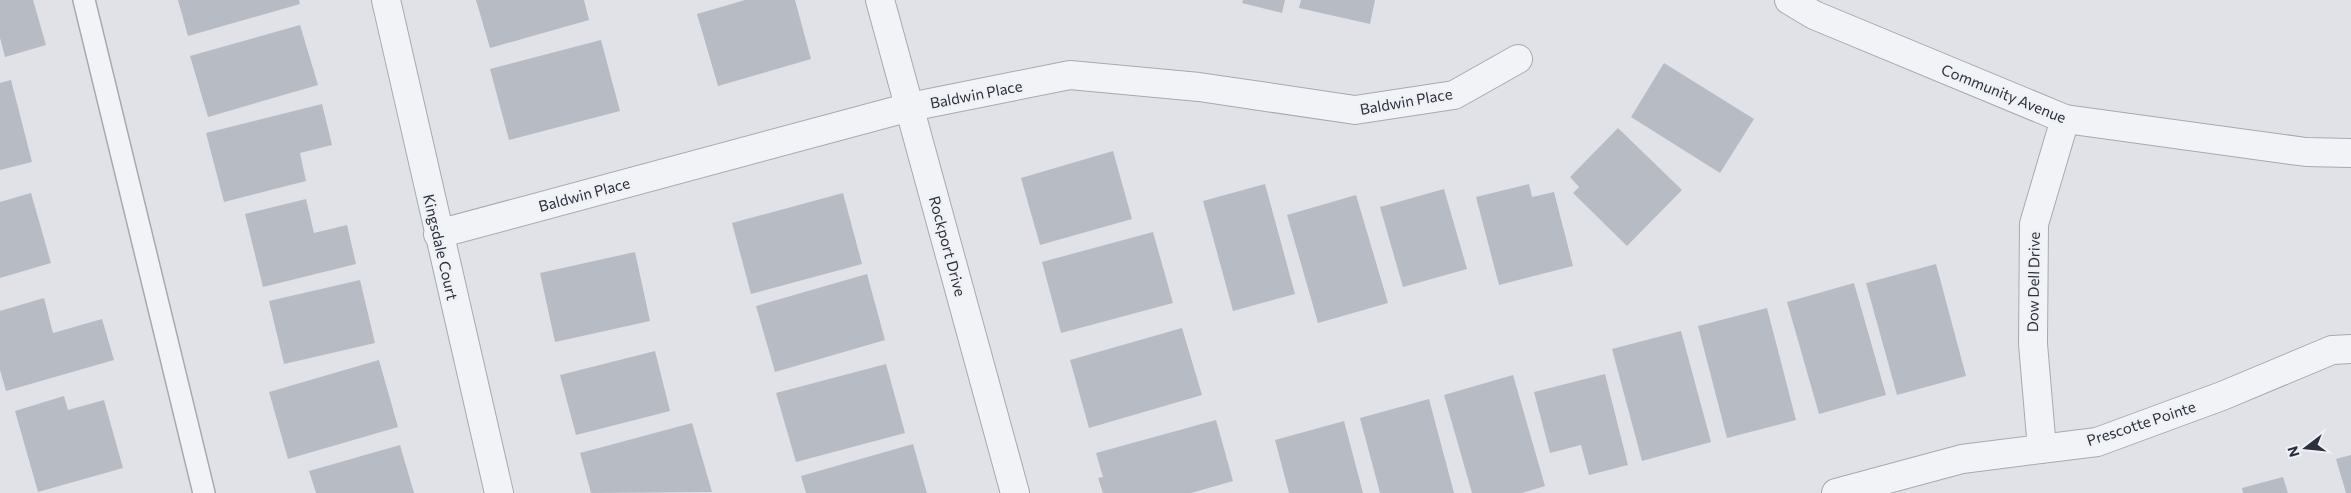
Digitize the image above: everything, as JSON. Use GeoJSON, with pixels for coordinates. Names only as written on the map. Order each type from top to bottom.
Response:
{"type":"FeatureCollection","features":[{"type":"Feature","properties":{"kind":"street","name":"Kingsdale Court"},"geometry":{"type":"LineString","coordinates":[[386,0],[438,234],[499,493]]}},
{"type":"Feature","properties":{"kind":"street","name":"Rockport Drive"},"geometry":{"type":"LineString","coordinates":[[880,0],[1016,493]]}},
{"type":"Feature","properties":{"kind":"street","name":"Community Avenue"},"geometry":{"type":"LineString","coordinates":[[1789,0],[1814,15],[2065,119],[2306,152],[2351,153]]}},
{"type":"Feature","properties":{"kind":"street","name":"Baldwin Place"},"geometry":{"type":"LineString","coordinates":[[438,234],[910,107],[1070,75],[1199,87],[1355,110],[1454,95],[1518,59]]}},
{"type":"Feature","properties":{"kind":"street","name":"Dow Dell Drive"},"geometry":{"type":"LineString","coordinates":[[2042,448],[2033,344],[2034,224],[2065,119]]}},
{"type":"Feature","properties":{"kind":"street","name":"Prescotte Pointe"},"geometry":{"type":"LineString","coordinates":[[1836,493],[1962,459],[2096,442],[2222,396],[2332,350],[2351,349]]}},
{"type":"Feature","properties":{"kind":"lane"},"geometry":{"type":"LineString","coordinates":[[84,0],[204,493]]}},
{"type":"Feature","properties":{"kind":"building"},"geometry":{"type":"Polygon","coordinates":[[[0,0],[33,0],[46,45],[5,57],[0,38],[0,0]]]}},
{"type":"Feature","properties":{"kind":"building"},"geometry":{"type":"Polygon","coordinates":[[[178,0],[299,0],[300,4],[188,36],[178,0]]]}},
{"type":"Feature","properties":{"kind":"building"},"geometry":{"type":"Polygon","coordinates":[[[476,0],[584,0],[589,20],[490,48],[476,0]]]}},
{"type":"Feature","properties":{"kind":"building"},"geometry":{"type":"Polygon","coordinates":[[[745,0],[795,0],[811,59],[718,86],[697,14],[745,0]]]}},
{"type":"Feature","properties":{"kind":"building"},"geometry":{"type":"Polygon","coordinates":[[[1243,0],[1285,0],[1282,13],[1242,3],[1243,0]]]}},
{"type":"Feature","properties":{"kind":"building"},"geometry":{"type":"Polygon","coordinates":[[[1301,0],[1375,0],[1370,24],[1299,8],[1301,0]]]}},
{"type":"Feature","properties":{"kind":"building"},"geometry":{"type":"Polygon","coordinates":[[[300,25],[318,85],[208,117],[190,56],[300,25]]]}},
{"type":"Feature","properties":{"kind":"building"},"geometry":{"type":"Polygon","coordinates":[[[601,40],[620,111],[509,140],[490,69],[601,40]]]}},
{"type":"Feature","properties":{"kind":"building"},"geometry":{"type":"Polygon","coordinates":[[[1664,63],[1754,119],[1720,173],[1631,117],[1664,63]]]}},
{"type":"Feature","properties":{"kind":"building"},"geometry":{"type":"Polygon","coordinates":[[[11,80],[32,162],[0,170],[0,83],[11,80]]]}},
{"type":"Feature","properties":{"kind":"building"},"geometry":{"type":"Polygon","coordinates":[[[322,104],[332,145],[300,153],[306,181],[224,202],[206,133],[322,104]]]}},
{"type":"Feature","properties":{"kind":"building"},"geometry":{"type":"Polygon","coordinates":[[[1618,128],[1682,190],[1627,246],[1573,193],[1579,187],[1570,177],[1618,128]]]}},
{"type":"Feature","properties":{"kind":"building"},"geometry":{"type":"Polygon","coordinates":[[[1113,151],[1132,219],[1040,245],[1021,178],[1113,151]]]}},
{"type":"Feature","properties":{"kind":"building"},"geometry":{"type":"Polygon","coordinates":[[[1265,184],[1295,294],[1233,311],[1203,201],[1265,184]]]}},
{"type":"Feature","properties":{"kind":"building"},"geometry":{"type":"Polygon","coordinates":[[[1529,184],[1532,197],[1554,192],[1573,266],[1499,285],[1476,197],[1529,184]]]}},
{"type":"Feature","properties":{"kind":"building"},"geometry":{"type":"Polygon","coordinates":[[[1444,189],[1467,269],[1403,287],[1380,207],[1444,189]]]}},
{"type":"Feature","properties":{"kind":"building"},"geometry":{"type":"Polygon","coordinates":[[[31,193],[51,263],[0,278],[0,202],[31,193]]]}},
{"type":"Feature","properties":{"kind":"building"},"geometry":{"type":"Polygon","coordinates":[[[843,193],[862,264],[751,294],[732,223],[843,193]]]}},
{"type":"Feature","properties":{"kind":"building"},"geometry":{"type":"Polygon","coordinates":[[[1356,195],[1388,303],[1318,323],[1287,215],[1356,195]]]}},
{"type":"Feature","properties":{"kind":"building"},"geometry":{"type":"Polygon","coordinates":[[[306,199],[314,233],[347,225],[356,264],[263,287],[245,214],[306,199]]]}},
{"type":"Feature","properties":{"kind":"building"},"geometry":{"type":"Polygon","coordinates":[[[1153,232],[1173,303],[1061,333],[1042,262],[1153,232]]]}},
{"type":"Feature","properties":{"kind":"building"},"geometry":{"type":"Polygon","coordinates":[[[635,252],[650,321],[555,342],[540,273],[635,252]]]}},
{"type":"Feature","properties":{"kind":"building"},"geometry":{"type":"Polygon","coordinates":[[[1936,264],[1966,376],[1897,395],[1866,283],[1936,264]]]}},
{"type":"Feature","properties":{"kind":"building"},"geometry":{"type":"Polygon","coordinates":[[[867,274],[885,340],[775,372],[756,306],[867,274]]]}},
{"type":"Feature","properties":{"kind":"building"},"geometry":{"type":"Polygon","coordinates":[[[360,280],[375,343],[284,364],[269,301],[360,280]]]}},
{"type":"Feature","properties":{"kind":"building"},"geometry":{"type":"Polygon","coordinates":[[[1854,283],[1886,395],[1819,414],[1787,302],[1854,283]]]}},
{"type":"Feature","properties":{"kind":"building"},"geometry":{"type":"Polygon","coordinates":[[[44,298],[53,333],[102,319],[114,360],[6,391],[0,370],[0,311],[44,298]]]}},
{"type":"Feature","properties":{"kind":"building"},"geometry":{"type":"Polygon","coordinates":[[[1767,308],[1796,420],[1727,438],[1698,326],[1767,308]]]}},
{"type":"Feature","properties":{"kind":"building"},"geometry":{"type":"Polygon","coordinates":[[[1182,328],[1202,395],[1089,428],[1070,360],[1182,328]]]}},
{"type":"Feature","properties":{"kind":"building"},"geometry":{"type":"Polygon","coordinates":[[[1681,331],[1711,442],[1642,461],[1612,349],[1681,331]]]}},
{"type":"Feature","properties":{"kind":"building"},"geometry":{"type":"Polygon","coordinates":[[[655,351],[670,411],[576,435],[560,375],[655,351]]]}},
{"type":"Feature","properties":{"kind":"building"},"geometry":{"type":"Polygon","coordinates":[[[379,360],[398,427],[288,459],[269,392],[379,360]]]}},
{"type":"Feature","properties":{"kind":"building"},"geometry":{"type":"Polygon","coordinates":[[[886,364],[905,433],[796,462],[776,393],[886,364]]]}},
{"type":"Feature","properties":{"kind":"building"},"geometry":{"type":"Polygon","coordinates":[[[1605,374],[1628,465],[1589,475],[1581,445],[1550,453],[1534,392],[1605,374]]]}},
{"type":"Feature","properties":{"kind":"building"},"geometry":{"type":"Polygon","coordinates":[[[1513,375],[1545,486],[1522,493],[1472,493],[1444,395],[1513,375]]]}},
{"type":"Feature","properties":{"kind":"building"},"geometry":{"type":"Polygon","coordinates":[[[64,396],[68,410],[104,400],[123,468],[38,492],[15,411],[64,396]]]}},
{"type":"Feature","properties":{"kind":"building"},"geometry":{"type":"Polygon","coordinates":[[[1429,399],[1454,493],[1380,493],[1360,418],[1429,399]]]}},
{"type":"Feature","properties":{"kind":"building"},"geometry":{"type":"Polygon","coordinates":[[[1216,420],[1233,481],[1191,493],[1103,493],[1098,478],[1103,477],[1096,453],[1216,420]]]}},
{"type":"Feature","properties":{"kind":"building"},"geometry":{"type":"Polygon","coordinates":[[[1344,421],[1363,493],[1289,493],[1275,440],[1344,421]]]}},
{"type":"Feature","properties":{"kind":"building"},"geometry":{"type":"Polygon","coordinates":[[[692,423],[712,492],[591,493],[580,453],[692,423]]]}},
{"type":"Feature","properties":{"kind":"building"},"geometry":{"type":"Polygon","coordinates":[[[913,444],[927,493],[806,493],[801,476],[913,444]]]}},
{"type":"Feature","properties":{"kind":"building"},"geometry":{"type":"Polygon","coordinates":[[[400,445],[414,493],[316,493],[309,471],[400,445]]]}},
{"type":"Feature","properties":{"kind":"building"},"geometry":{"type":"Polygon","coordinates":[[[2351,455],[2351,493],[2346,493],[2336,459],[2351,455]]]}},
{"type":"Feature","properties":{"kind":"building"},"geometry":{"type":"Polygon","coordinates":[[[2283,477],[2288,493],[2243,493],[2242,488],[2283,477]]]}}]}
